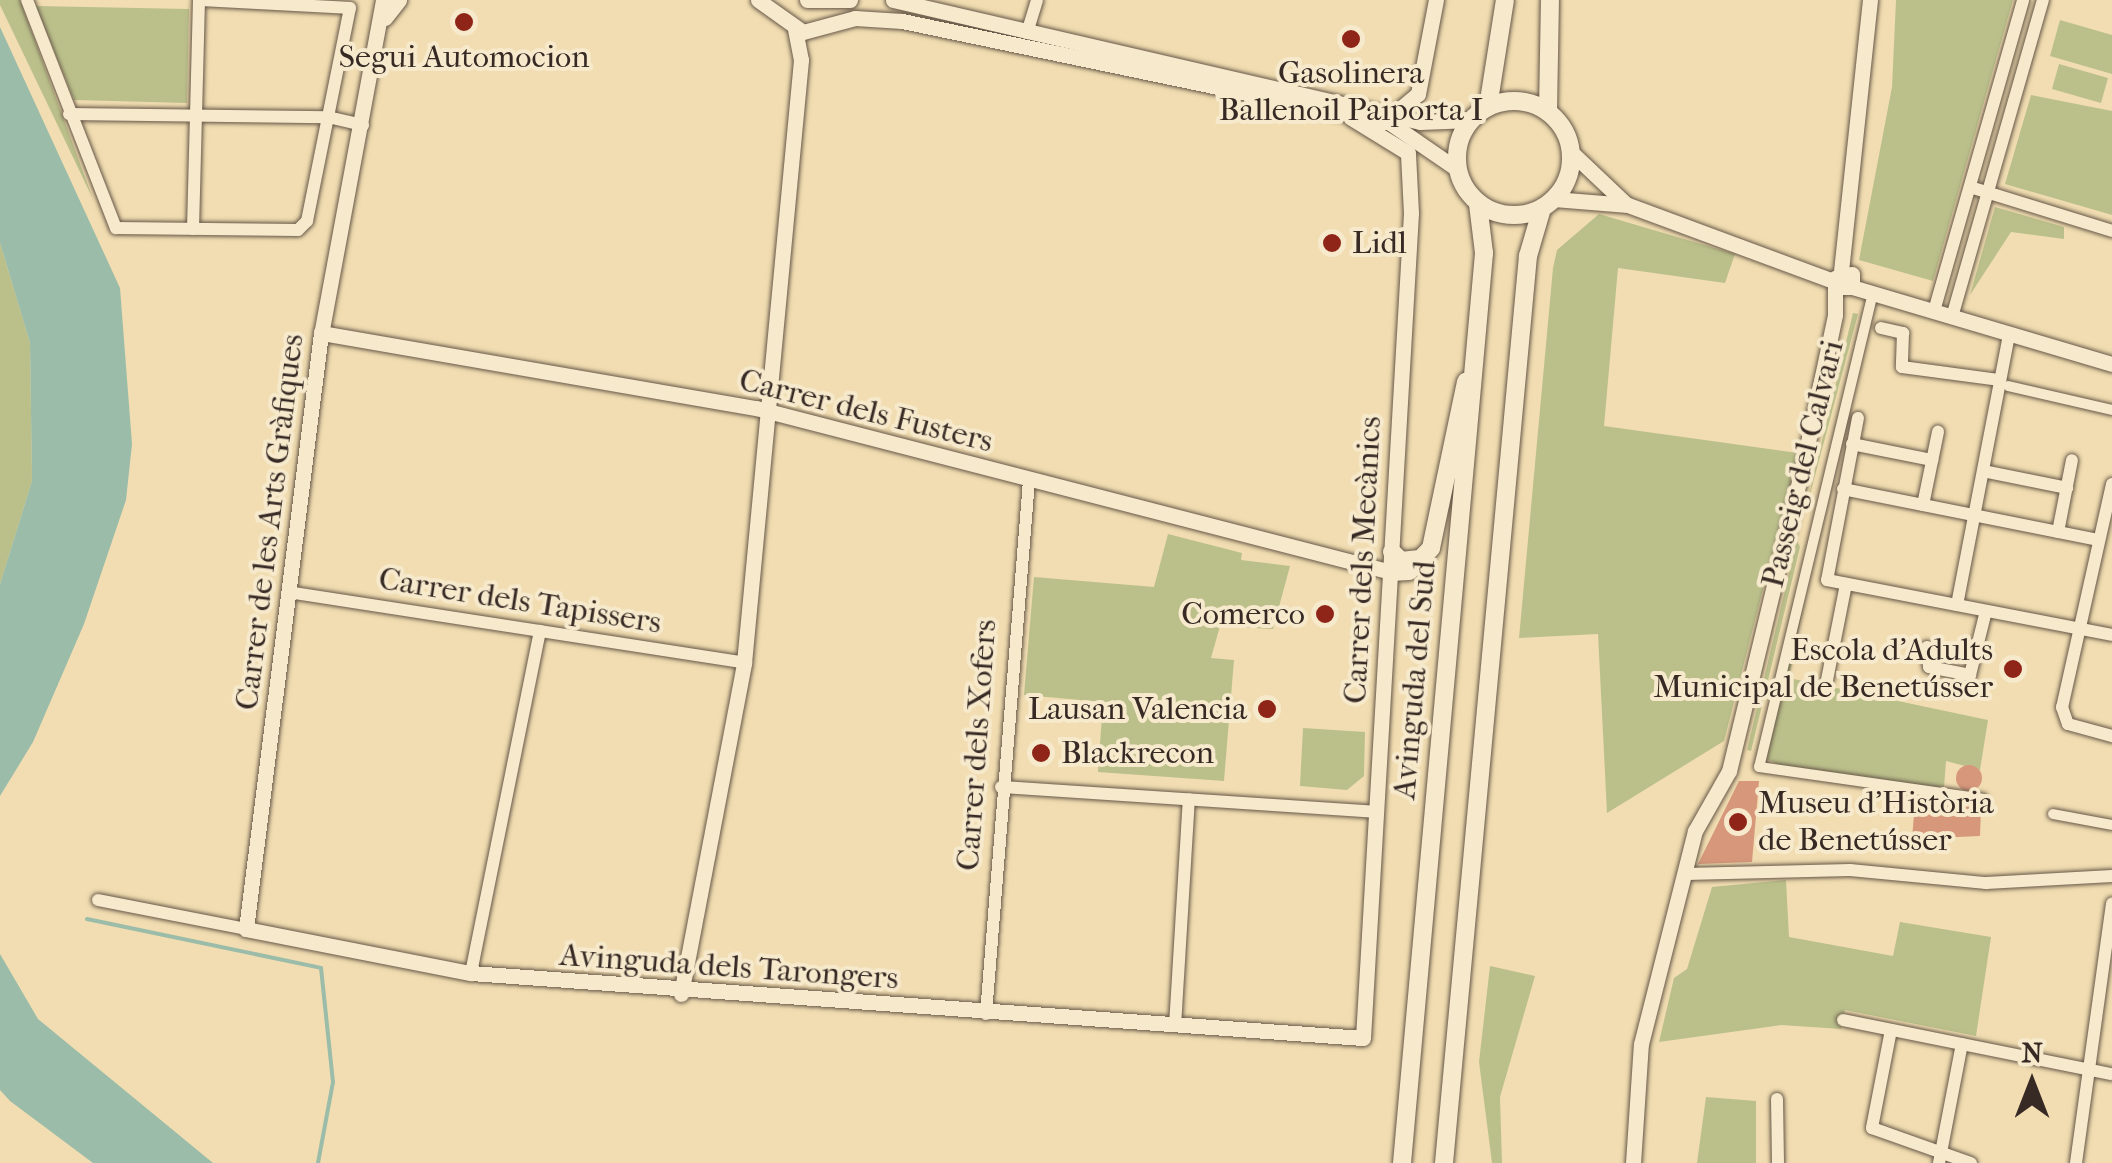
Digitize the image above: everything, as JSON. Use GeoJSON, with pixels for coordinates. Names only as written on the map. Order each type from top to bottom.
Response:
{"type":"FeatureCollection","features":[{"type":"Feature","properties":{"kind":"main road"},"geometry":{"type":"LineString","coordinates":[[1488,107],[1506,0]]}},
{"type":"Feature","properties":{"kind":"main road"},"geometry":{"type":"LineString","coordinates":[[1444,1163],[1528,250],[1571,152],[1548,112],[1550,0]]}},
{"type":"Feature","properties":{"kind":"main road"},"geometry":{"type":"LineString","coordinates":[[1548,112],[1519,102],[1488,107],[1471,120],[1458,169],[1478,204],[1510,216],[1548,204]]}},
{"type":"Feature","properties":{"kind":"main road","name":"Avinguda del Sud"},"geometry":{"type":"LineString","coordinates":[[1402,1163],[1484,246],[1478,204]]}},
{"type":"Feature","properties":{"kind":"main road"},"geometry":{"type":"LineString","coordinates":[[1390,572],[1410,571],[1425,557],[1474,358]]}},
{"type":"Feature","properties":{"kind":"main road"},"geometry":{"type":"LineString","coordinates":[[1392,552],[1402,561],[1425,557]]}},
{"type":"Feature","properties":{"kind":"street"},"geometry":{"type":"LineString","coordinates":[[26,0],[99,199],[121,228],[193,229],[303,228],[350,8],[201,0],[193,229]]}},
{"type":"Feature","properties":{"kind":"street","name":"Carrer de les Arts Gràfiques"},"geometry":{"type":"LineString","coordinates":[[246,929],[321,333],[385,18],[384,0]]}},
{"type":"Feature","properties":{"kind":"street","name":"Carrer de les Arts Gràfiques"},"geometry":{"type":"LineString","coordinates":[[385,18],[399,0]]}},
{"type":"Feature","properties":{"kind":"street"},"geometry":{"type":"LineString","coordinates":[[758,0],[792,24],[814,31],[843,19],[880,18],[1352,118],[1417,136],[1458,169]]}},
{"type":"Feature","properties":{"kind":"street"},"geometry":{"type":"LineString","coordinates":[[802,60],[792,24],[804,0],[850,0]]}},
{"type":"Feature","properties":{"kind":"street"},"geometry":{"type":"LineString","coordinates":[[1027,33],[1037,0]]}},
{"type":"Feature","properties":{"kind":"street"},"geometry":{"type":"LineString","coordinates":[[1394,113],[1418,94],[1436,0]]}},
{"type":"Feature","properties":{"kind":"street"},"geometry":{"type":"LineString","coordinates":[[1633,1163],[1641,1044],[1696,830],[1726,784],[1844,277],[1870,0]]}},
{"type":"Feature","properties":{"kind":"street"},"geometry":{"type":"LineString","coordinates":[[1934,311],[2024,0]]}},
{"type":"Feature","properties":{"kind":"street"},"geometry":{"type":"LineString","coordinates":[[1952,316],[2043,0]]}},
{"type":"Feature","properties":{"kind":"street"},"geometry":{"type":"LineString","coordinates":[[880,18],[893,1],[1427,123],[1471,120]]}},
{"type":"Feature","properties":{"kind":"street"},"geometry":{"type":"LineString","coordinates":[[681,994],[744,663],[802,60],[814,31]]}},
{"type":"Feature","properties":{"kind":"street"},"geometry":{"type":"LineString","coordinates":[[69,114],[328,117],[363,125]]}},
{"type":"Feature","properties":{"kind":"street","name":"Carrer dels Mecànics"},"geometry":{"type":"LineString","coordinates":[[1352,118],[1404,147],[1410,206],[1363,1038]]}},
{"type":"Feature","properties":{"kind":"street"},"geometry":{"type":"LineString","coordinates":[[1571,152],[1628,205]]}},
{"type":"Feature","properties":{"kind":"street"},"geometry":{"type":"LineString","coordinates":[[1970,187],[2112,231]]}},
{"type":"Feature","properties":{"kind":"street"},"geometry":{"type":"LineString","coordinates":[[1548,204],[1628,205],[1816,271],[1844,277],[1872,296],[2112,364]]}},
{"type":"Feature","properties":{"kind":"street","name":"Passeig del Calvari"},"geometry":{"type":"LineString","coordinates":[[1872,296],[1759,767],[1983,798]]}},
{"type":"Feature","properties":{"kind":"street"},"geometry":{"type":"LineString","coordinates":[[1881,328],[1902,333],[1902,367],[2004,383],[2112,410]]}},
{"type":"Feature","properties":{"kind":"street","name":"Carrer dels Fusters"},"geometry":{"type":"LineString","coordinates":[[321,333],[768,411],[1390,572]]}},
{"type":"Feature","properties":{"kind":"street"},"geometry":{"type":"LineString","coordinates":[[1957,605],[2004,383],[2009,334]]}},
{"type":"Feature","properties":{"kind":"street","name":"Passeig del Calvari"},"geometry":{"type":"LineString","coordinates":[[1846,584],[1827,580],[1858,418]]}},
{"type":"Feature","properties":{"kind":"street"},"geometry":{"type":"LineString","coordinates":[[1923,506],[1938,432]]}},
{"type":"Feature","properties":{"kind":"street"},"geometry":{"type":"LineString","coordinates":[[1852,444],[1932,460]]}},
{"type":"Feature","properties":{"kind":"street"},"geometry":{"type":"LineString","coordinates":[[2058,532],[2072,460]]}},
{"type":"Feature","properties":{"kind":"street"},"geometry":{"type":"LineString","coordinates":[[1983,472],[2066,488]]}},
{"type":"Feature","properties":{"kind":"street","name":"Carrer dels Xofers"},"geometry":{"type":"LineString","coordinates":[[986,1014],[1001,787],[1029,480]]}},
{"type":"Feature","properties":{"kind":"street"},"geometry":{"type":"LineString","coordinates":[[2112,484],[2080,629],[2065,720],[2112,736]]}},
{"type":"Feature","properties":{"kind":"street"},"geometry":{"type":"LineString","coordinates":[[1843,489],[2099,540]]}},
{"type":"Feature","properties":{"kind":"street"},"geometry":{"type":"LineString","coordinates":[[1827,680],[1846,584],[2112,635]]}},
{"type":"Feature","properties":{"kind":"street","name":"Carrer dels Tapissers"},"geometry":{"type":"LineString","coordinates":[[288,592],[744,663]]}},
{"type":"Feature","properties":{"kind":"street"},"geometry":{"type":"LineString","coordinates":[[1928,647],[1929,666],[1966,676],[1986,611]]}},
{"type":"Feature","properties":{"kind":"street"},"geometry":{"type":"LineString","coordinates":[[471,974],[540,632]]}},
{"type":"Feature","properties":{"kind":"street"},"geometry":{"type":"LineString","coordinates":[[1001,787],[1376,812]]}},
{"type":"Feature","properties":{"kind":"street"},"geometry":{"type":"LineString","coordinates":[[1175,1026],[1189,800]]}},
{"type":"Feature","properties":{"kind":"street"},"geometry":{"type":"LineString","coordinates":[[2053,814],[2112,825]]}},
{"type":"Feature","properties":{"kind":"street"},"geometry":{"type":"LineString","coordinates":[[1686,874],[1850,870],[1986,882],[2112,876]]}},
{"type":"Feature","properties":{"kind":"street","name":"Avinguda dels Tarongers"},"geometry":{"type":"LineString","coordinates":[[98,900],[471,974],[681,994],[1363,1038]]}},
{"type":"Feature","properties":{"kind":"street"},"geometry":{"type":"LineString","coordinates":[[2076,1163],[2112,903]]}},
{"type":"Feature","properties":{"kind":"street"},"geometry":{"type":"LineString","coordinates":[[1843,1020],[2112,1074]]}},
{"type":"Feature","properties":{"kind":"street"},"geometry":{"type":"LineString","coordinates":[[1891,1030],[1872,1128],[1940,1156],[1971,1163]]}},
{"type":"Feature","properties":{"kind":"street"},"geometry":{"type":"LineString","coordinates":[[1940,1156],[1962,1044]]}},
{"type":"Feature","properties":{"kind":"street"},"geometry":{"type":"LineString","coordinates":[[1777,1100],[1778,1163]]}},
{"type":"Feature","properties":{"kind":"green space"},"geometry":{"type":"Polygon","coordinates":[[[0,0],[20,0],[93,199],[0,5],[0,0]]]}},
{"type":"Feature","properties":{"kind":"green space"},"geometry":{"type":"Polygon","coordinates":[[[1896,0],[2013,0],[1933,281],[1859,260],[1892,87],[1896,0]]]}},
{"type":"Feature","properties":{"kind":"green space"},"geometry":{"type":"Polygon","coordinates":[[[36,6],[189,9],[187,103],[74,100],[36,6]]]}},
{"type":"Feature","properties":{"kind":"green space"},"geometry":{"type":"Polygon","coordinates":[[[2060,20],[2112,35],[2112,74],[2050,56],[2060,20]]]}},
{"type":"Feature","properties":{"kind":"green space"},"geometry":{"type":"Polygon","coordinates":[[[2059,64],[2108,78],[2101,103],[2052,89],[2059,64]]]}},
{"type":"Feature","properties":{"kind":"green space"},"geometry":{"type":"Polygon","coordinates":[[[2031,95],[2112,111],[2112,215],[2005,184],[2031,95]]]}},
{"type":"Feature","properties":{"kind":"green space"},"geometry":{"type":"Polygon","coordinates":[[[1995,207],[2064,227],[2064,239],[2011,232],[1970,295],[1995,207]]]}},
{"type":"Feature","properties":{"kind":"green space"},"geometry":{"type":"Polygon","coordinates":[[[1599,214],[1735,254],[1725,283],[1618,268],[1604,426],[1798,453],[1724,741],[1607,813],[1598,634],[1519,638],[1553,268],[1557,250],[1599,214]]]}},
{"type":"Feature","properties":{"kind":"green space"},"geometry":{"type":"Polygon","coordinates":[[[0,243],[30,343],[32,481],[0,584],[0,243]]]}},
{"type":"Feature","properties":{"kind":"green space"},"geometry":{"type":"Polygon","coordinates":[[[1853,313],[1858,314],[1801,528],[1853,313]]]}},
{"type":"Feature","properties":{"kind":"green space"},"geometry":{"type":"Polygon","coordinates":[[[1168,534],[1242,553],[1241,560],[1290,566],[1273,629],[1220,626],[1211,658],[1234,660],[1224,781],[1098,772],[1103,702],[1024,695],[1034,577],[1154,587],[1168,534]]]}},
{"type":"Feature","properties":{"kind":"green space"},"geometry":{"type":"Polygon","coordinates":[[[1797,540],[1800,547],[1751,751],[1747,750],[1797,540]]]}},
{"type":"Feature","properties":{"kind":"green space"},"geometry":{"type":"Polygon","coordinates":[[[1816,543],[1789,678],[1988,720],[1980,770],[1946,761],[1944,788],[1803,775],[1764,758],[1816,543]]]}},
{"type":"Feature","properties":{"kind":"green space"},"geometry":{"type":"Polygon","coordinates":[[[1303,728],[1365,732],[1364,776],[1347,790],[1300,786],[1303,728]]]}},
{"type":"Feature","properties":{"kind":"green space"},"geometry":{"type":"Polygon","coordinates":[[[1786,880],[1789,937],[1893,956],[1900,922],[1991,937],[1976,1036],[1845,1010],[1841,1029],[1781,1025],[1659,1042],[1674,978],[1687,969],[1712,887],[1786,880]]]}},
{"type":"Feature","properties":{"kind":"green space"},"geometry":{"type":"Polygon","coordinates":[[[1490,966],[1535,976],[1500,1097],[1502,1163],[1492,1163],[1479,1062],[1490,966]]]}},
{"type":"Feature","properties":{"kind":"green space"},"geometry":{"type":"Polygon","coordinates":[[[1706,1097],[1756,1101],[1756,1163],[1697,1163],[1706,1097]]]}},
{"type":"Feature","properties":{"kind":"shaded area"},"geometry":{"type":"Polygon","coordinates":[[[0,27],[120,288],[132,444],[126,500],[84,624],[33,742],[0,796],[0,584],[32,481],[30,343],[0,243],[0,27]]]}},
{"type":"Feature","properties":{"kind":"shaded area"},"geometry":{"type":"Polygon","coordinates":[[[0,954],[38,1019],[213,1163],[93,1163],[10,1101],[0,1090],[0,954]]]}},
{"type":"Feature","properties":{"kind":"building"},"geometry":{"type":"Polygon","coordinates":[[[1969,765],[1978,769],[1982,778],[1978,787],[1969,791],[1960,787],[1956,778],[1960,769],[1969,765]]]}},
{"type":"Feature","properties":{"kind":"building","name":"Museu d'Història de Benetússer"},"geometry":{"type":"Polygon","coordinates":[[[1739,781],[1759,781],[1752,862],[1698,864],[1739,781]]]}},
{"type":"Feature","properties":{"kind":"building"},"geometry":{"type":"Polygon","coordinates":[[[1915,802],[1981,808],[1980,836],[1912,839],[1915,802]]]}},
{"type":"Feature","properties":{"kind":"waterway"},"geometry":{"type":"LineString","coordinates":[[87,919],[321,968],[333,1082],[318,1163]]}},
{"type":"Feature","properties":{"kind":"place","name":"Segui Automocion"},"geometry":{"type":"Point","coordinates":[464,22]}},
{"type":"Feature","properties":{"kind":"place","name":"Gasolinera Ballenoil Paiporta I"},"geometry":{"type":"Point","coordinates":[1351,39]}},
{"type":"Feature","properties":{"kind":"place","name":"Lidl"},"geometry":{"type":"Point","coordinates":[1332,243]}},
{"type":"Feature","properties":{"kind":"place","name":"Comerco"},"geometry":{"type":"Point","coordinates":[1325,614]}},
{"type":"Feature","properties":{"kind":"place","name":"Escola d'Adults Municipal de Benetússer"},"geometry":{"type":"Point","coordinates":[2013,669]}},
{"type":"Feature","properties":{"kind":"place","name":"Lausan Valencia"},"geometry":{"type":"Point","coordinates":[1267,709]}},
{"type":"Feature","properties":{"kind":"place","name":"Blackrecon"},"geometry":{"type":"Point","coordinates":[1041,753]}},
{"type":"Feature","properties":{"kind":"place","name":"Museu d'Història de Benetússer"},"geometry":{"type":"Point","coordinates":[1738,822]}}]}
